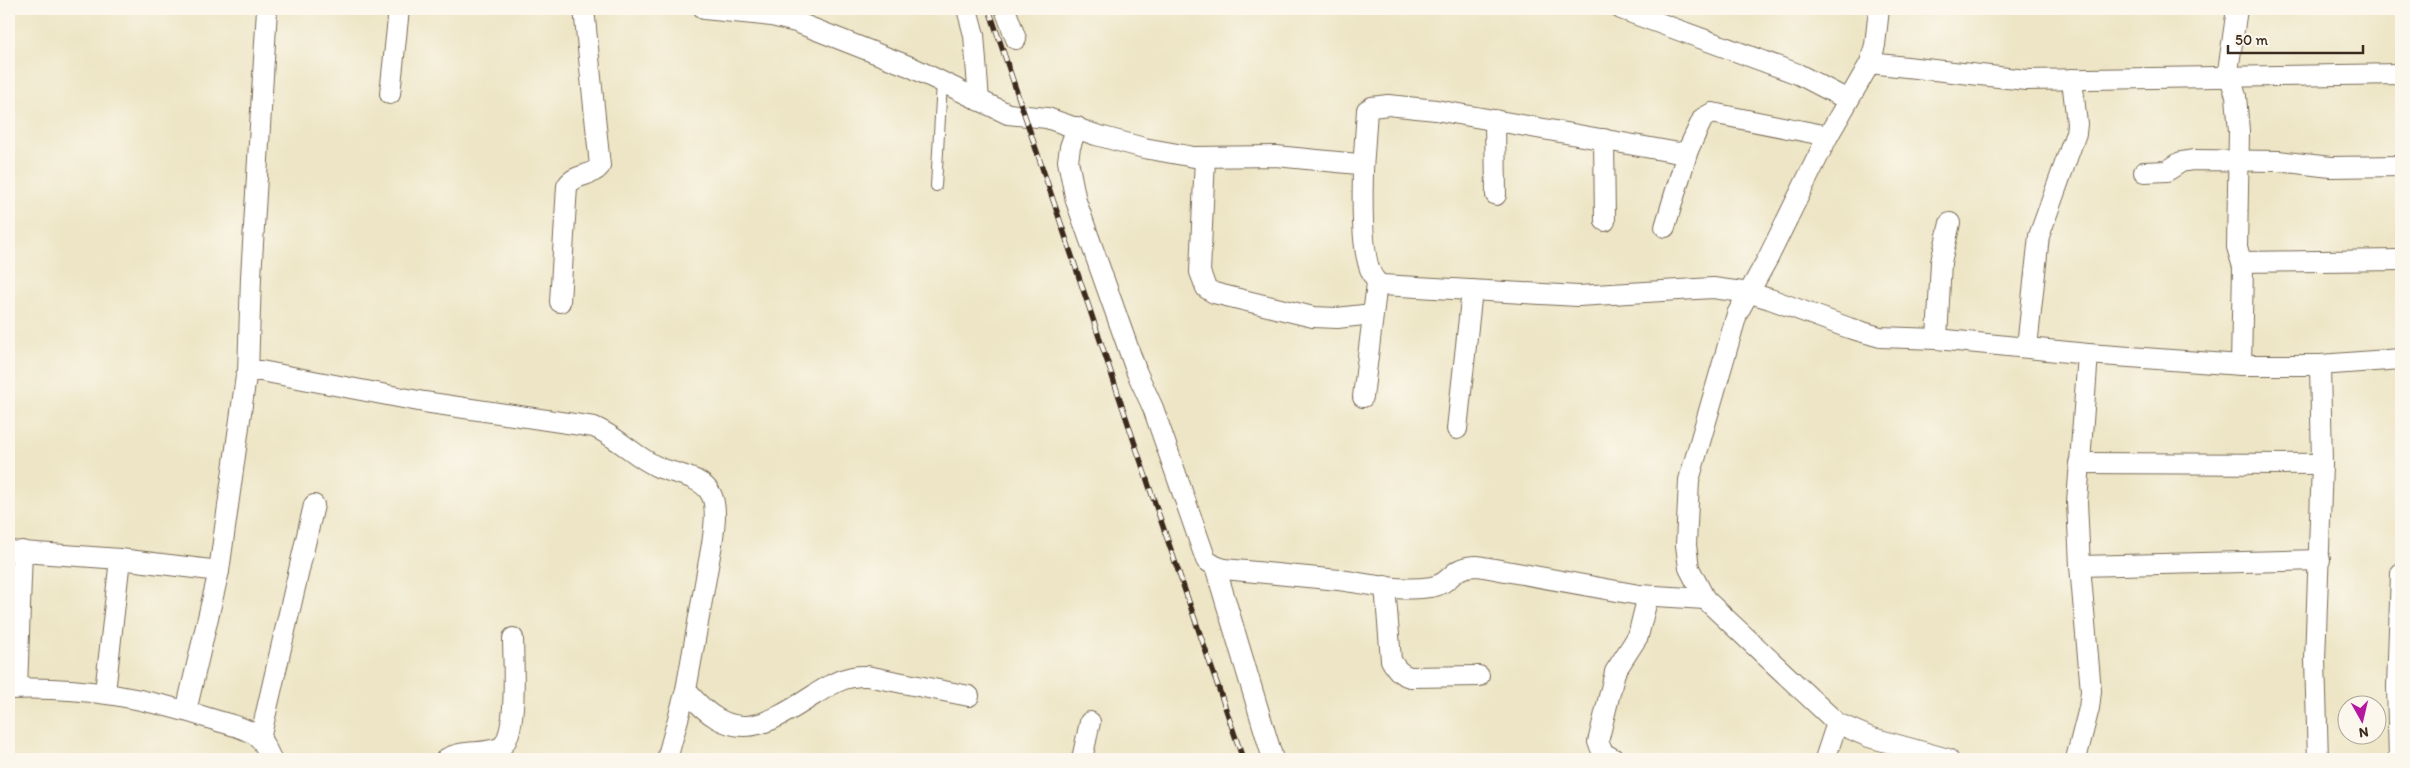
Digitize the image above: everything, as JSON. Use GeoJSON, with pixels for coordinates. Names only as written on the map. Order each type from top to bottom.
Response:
{"type":"FeatureCollection","features":[{"type":"Feature","properties":{"kind":"street"},"geometry":{"type":"LineString","coordinates":[[186,711],[219,571],[248,373],[250,277],[267,9]]}},
{"type":"Feature","properties":{"kind":"street"},"geometry":{"type":"LineString","coordinates":[[390,94],[398,9]]}},
{"type":"Feature","properties":{"kind":"street"},"geometry":{"type":"LineString","coordinates":[[560,302],[567,186],[574,178],[594,172],[600,166],[584,9]]}},
{"type":"Feature","properties":{"kind":"street"},"geometry":{"type":"LineString","coordinates":[[704,9],[784,14],[911,67],[1008,114],[1046,118],[1096,135],[1144,148],[1172,154],[1205,157],[1304,157],[1355,164],[1363,170]]}},
{"type":"Feature","properties":{"kind":"street"},"geometry":{"type":"LineString","coordinates":[[967,9],[974,35],[979,101]]}},
{"type":"Feature","properties":{"kind":"street"},"geometry":{"type":"LineString","coordinates":[[1005,9],[1016,39]]}},
{"type":"Feature","properties":{"kind":"street"},"geometry":{"type":"LineString","coordinates":[[1621,9],[1798,74],[1848,100]]}},
{"type":"Feature","properties":{"kind":"street"},"geometry":{"type":"LineString","coordinates":[[1879,9],[1875,45],[1870,63],[1828,136],[1750,293],[1737,314],[1689,480],[1686,545],[1690,568],[1705,599],[1837,723],[1869,737],[1948,759]]}},
{"type":"Feature","properties":{"kind":"street"},"geometry":{"type":"LineString","coordinates":[[2237,9],[2228,71],[2236,96],[2240,161],[2237,247],[2242,262],[2242,365]]}},
{"type":"Feature","properties":{"kind":"street"},"geometry":{"type":"LineString","coordinates":[[1870,63],[2026,80],[2401,74]]}},
{"type":"Feature","properties":{"kind":"street"},"geometry":{"type":"LineString","coordinates":[[2027,347],[2039,236],[2076,133],[2077,124],[2072,79]]}},
{"type":"Feature","properties":{"kind":"street"},"geometry":{"type":"LineString","coordinates":[[1363,397],[1377,283],[1371,274],[1365,245],[1363,170],[1366,114],[1372,107],[1398,106],[1495,120],[1679,153],[1688,150]]}},
{"type":"Feature","properties":{"kind":"street"},"geometry":{"type":"LineString","coordinates":[[1665,227],[1688,150],[1704,118],[1712,113],[1828,136]]}},
{"type":"Feature","properties":{"kind":"street"},"geometry":{"type":"LineString","coordinates":[[1495,120],[1496,195]]}},
{"type":"Feature","properties":{"kind":"street"},"geometry":{"type":"LineString","coordinates":[[1077,127],[1070,147],[1068,161],[1076,201],[1137,373],[1153,408],[1206,560],[1215,566],[1385,586],[1431,587],[1448,580],[1456,570],[1466,566],[1478,566],[1648,596],[1705,599]]}},
{"type":"Feature","properties":{"kind":"street"},"geometry":{"type":"LineString","coordinates":[[1604,139],[1605,221]]}},
{"type":"Feature","properties":{"kind":"street"},"geometry":{"type":"LineString","coordinates":[[1205,157],[1200,272],[1206,288],[1214,293],[1313,317],[1337,318],[1372,314]]}},
{"type":"Feature","properties":{"kind":"street"},"geometry":{"type":"LineString","coordinates":[[2144,172],[2167,171],[2184,161],[2285,162],[2326,166],[2401,166]]}},
{"type":"Feature","properties":{"kind":"street"},"geometry":{"type":"LineString","coordinates":[[1937,339],[1941,262],[1950,223]]}},
{"type":"Feature","properties":{"kind":"street"},"geometry":{"type":"LineString","coordinates":[[2242,262],[2401,260]]}},
{"type":"Feature","properties":{"kind":"street"},"geometry":{"type":"LineString","coordinates":[[1377,283],[1390,286],[1586,296],[1696,287],[1750,293],[1864,334],[1880,337],[1937,339],[2088,354],[2242,365],[2320,365],[2401,359]]}},
{"type":"Feature","properties":{"kind":"street"},"geometry":{"type":"LineString","coordinates":[[1457,429],[1472,290]]}},
{"type":"Feature","properties":{"kind":"street"},"geometry":{"type":"LineString","coordinates":[[2076,759],[2089,708],[2091,691],[2080,566],[2077,502],[2088,354]]}},
{"type":"Feature","properties":{"kind":"street"},"geometry":{"type":"LineString","coordinates":[[2318,759],[2315,660],[2322,464],[2320,365]]}},
{"type":"Feature","properties":{"kind":"street"},"geometry":{"type":"LineString","coordinates":[[248,373],[261,371],[416,401],[594,427],[605,431],[643,460],[705,487],[712,496],[714,528],[686,690],[667,759]]}},
{"type":"Feature","properties":{"kind":"street"},"geometry":{"type":"LineString","coordinates":[[2079,463],[2322,464]]}},
{"type":"Feature","properties":{"kind":"street"},"geometry":{"type":"LineString","coordinates":[[260,739],[314,505]]}},
{"type":"Feature","properties":{"kind":"street"},"geometry":{"type":"LineString","coordinates":[[219,571],[120,559],[16,551],[13,689],[105,692],[186,711],[241,729],[260,739],[271,759]]}},
{"type":"Feature","properties":{"kind":"street"},"geometry":{"type":"LineString","coordinates":[[105,692],[120,559]]}},
{"type":"Feature","properties":{"kind":"street"},"geometry":{"type":"LineString","coordinates":[[2080,566],[2320,560]]}},
{"type":"Feature","properties":{"kind":"street"},"geometry":{"type":"LineString","coordinates":[[1215,566],[1273,759]]}},
{"type":"Feature","properties":{"kind":"street"},"geometry":{"type":"LineString","coordinates":[[2399,759],[2397,687],[2401,574]]}},
{"type":"Feature","properties":{"kind":"street"},"geometry":{"type":"LineString","coordinates":[[1385,586],[1391,660],[1396,669],[1403,675],[1410,677],[1479,676]]}},
{"type":"Feature","properties":{"kind":"street"},"geometry":{"type":"LineString","coordinates":[[1614,759],[1603,753],[1598,742],[1615,672],[1638,636],[1648,596]]}},
{"type":"Feature","properties":{"kind":"street"},"geometry":{"type":"LineString","coordinates":[[446,759],[462,753],[498,748],[506,744],[512,725],[513,638]]}},
{"type":"Feature","properties":{"kind":"street"},"geometry":{"type":"LineString","coordinates":[[686,690],[712,716],[727,724],[743,727],[762,724],[789,712],[838,680],[854,675],[969,696]]}},
{"type":"Feature","properties":{"kind":"street"},"geometry":{"type":"LineString","coordinates":[[1082,759],[1090,722]]}},
{"type":"Feature","properties":{"kind":"street"},"geometry":{"type":"LineString","coordinates":[[1825,759],[1837,723]]}},
{"type":"Feature","properties":{"kind":"lane"},"geometry":{"type":"LineString","coordinates":[[936,186],[942,82]]}},
{"type":"Feature","properties":{"kind":"railway"},"geometry":{"type":"LineString","coordinates":[[989,9],[1243,759]]}}]}
